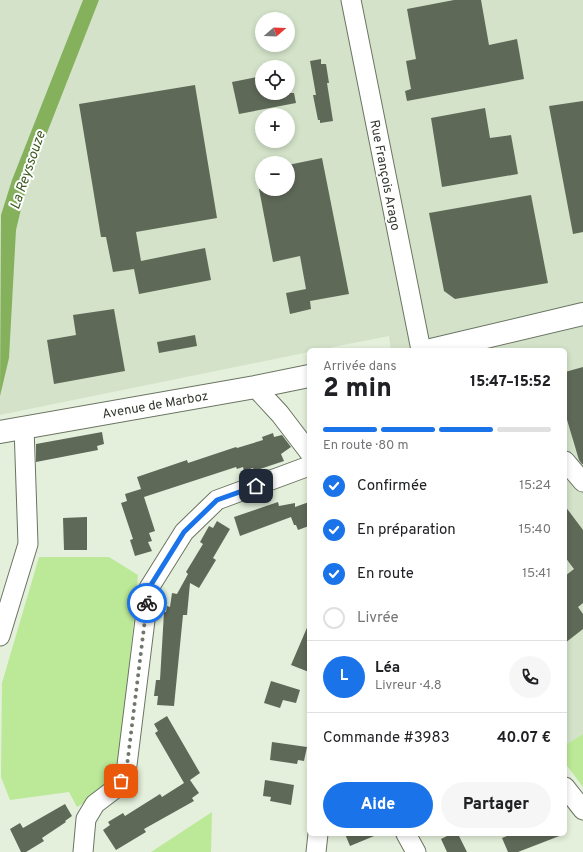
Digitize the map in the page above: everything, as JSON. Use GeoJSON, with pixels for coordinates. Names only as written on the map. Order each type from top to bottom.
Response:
{"type":"FeatureCollection","features":[{"type":"Feature","properties":{"kind":"main road"},"geometry":{"type":"LineString","coordinates":[[451,348],[481,345],[583,314]]}},
{"type":"Feature","properties":{"kind":"main road","name":"Avenue de Marboz"},"geometry":{"type":"LineString","coordinates":[[0,432],[255,388],[307,376]]}},
{"type":"Feature","properties":{"kind":"street","name":"Rue François Arago"},"geometry":{"type":"LineString","coordinates":[[351,0],[421,348]]}},
{"type":"Feature","properties":{"kind":"street"},"geometry":{"type":"LineString","coordinates":[[255,388],[280,414],[307,449]]}},
{"type":"Feature","properties":{"kind":"street"},"geometry":{"type":"LineString","coordinates":[[0,636],[28,544],[24,427]]}},
{"type":"Feature","properties":{"kind":"street"},"geometry":{"type":"LineString","coordinates":[[567,462],[583,482]]}},
{"type":"Feature","properties":{"kind":"street"},"geometry":{"type":"LineString","coordinates":[[83,852],[86,819],[95,804],[116,788],[126,774],[149,588],[184,532],[217,500],[307,467]]}},
{"type":"Feature","properties":{"kind":"street"},"geometry":{"type":"LineString","coordinates":[[567,790],[583,810]]}},
{"type":"Feature","properties":{"kind":"street"},"geometry":{"type":"LineString","coordinates":[[316,852],[318,836]]}},
{"type":"Feature","properties":{"kind":"street"},"geometry":{"type":"LineString","coordinates":[[407,836],[416,852]]}},
{"type":"Feature","properties":{"kind":"shaded area"},"geometry":{"type":"Polygon","coordinates":[[[0,0],[583,0],[583,734],[567,744],[567,348],[391,348],[389,336],[328,348],[307,348],[307,352],[0,415],[0,0]]]}},
{"type":"Feature","properties":{"kind":"shaded area"},"geometry":{"type":"Polygon","coordinates":[[[39,557],[109,557],[138,575],[120,763],[114,779],[104,790],[77,807],[69,792],[10,800],[1,777],[2,683],[39,557]]]}},
{"type":"Feature","properties":{"kind":"shaded area"},"geometry":{"type":"Polygon","coordinates":[[[583,734],[583,787],[567,766],[567,744],[583,734]]]}},
{"type":"Feature","properties":{"kind":"shaded area"},"geometry":{"type":"Polygon","coordinates":[[[212,812],[211,852],[151,852],[212,812]]]}},
{"type":"Feature","properties":{"kind":"water","name":"La Reyssouze"},"geometry":{"type":"Polygon","coordinates":[[[83,0],[99,0],[27,184],[16,230],[9,358],[0,396],[1,215],[12,180],[83,0]]]}},
{"type":"Feature","properties":{"kind":"building"},"geometry":{"type":"Polygon","coordinates":[[[454,0],[481,0],[489,45],[517,39],[524,79],[407,101],[405,91],[411,89],[406,61],[416,59],[407,9],[454,0]]]}},
{"type":"Feature","properties":{"kind":"building"},"geometry":{"type":"Polygon","coordinates":[[[321,59],[321,64],[326,64],[329,83],[327,83],[333,121],[320,123],[320,120],[318,120],[313,95],[316,95],[310,61],[321,59]]]}},
{"type":"Feature","properties":{"kind":"building"},"geometry":{"type":"Polygon","coordinates":[[[255,77],[255,100],[295,100],[295,98],[296,103],[270,108],[255,108],[255,111],[239,114],[232,82],[255,77]]]}},
{"type":"Feature","properties":{"kind":"building"},"geometry":{"type":"Polygon","coordinates":[[[195,85],[217,218],[136,232],[141,261],[205,248],[211,280],[139,294],[134,269],[113,272],[106,237],[101,237],[79,104],[195,85]]]}},
{"type":"Feature","properties":{"kind":"building"},"geometry":{"type":"Polygon","coordinates":[[[583,101],[583,232],[573,234],[549,106],[583,101]]]}},
{"type":"Feature","properties":{"kind":"building"},"geometry":{"type":"Polygon","coordinates":[[[485,108],[490,138],[511,135],[518,174],[442,187],[431,118],[485,108]]]}},
{"type":"Feature","properties":{"kind":"building"},"geometry":{"type":"Polygon","coordinates":[[[322,158],[349,294],[310,301],[311,309],[290,314],[286,293],[306,289],[300,256],[273,262],[260,196],[295,196],[295,164],[322,158]]]}},
{"type":"Feature","properties":{"kind":"building"},"geometry":{"type":"Polygon","coordinates":[[[531,195],[548,283],[455,299],[444,291],[429,213],[531,195]]]}},
{"type":"Feature","properties":{"kind":"building"},"geometry":{"type":"Polygon","coordinates":[[[114,309],[125,371],[54,384],[47,340],[76,335],[73,315],[114,309]]]}},
{"type":"Feature","properties":{"kind":"building"},"geometry":{"type":"Polygon","coordinates":[[[195,335],[197,346],[159,353],[157,342],[195,335]]]}},
{"type":"Feature","properties":{"kind":"building"},"geometry":{"type":"Polygon","coordinates":[[[583,367],[583,464],[579,460],[567,420],[567,371],[583,367]]]}},
{"type":"Feature","properties":{"kind":"building"},"geometry":{"type":"Polygon","coordinates":[[[102,432],[104,444],[97,446],[98,450],[36,462],[36,444],[102,432]]]}},
{"type":"Feature","properties":{"kind":"building"},"geometry":{"type":"Polygon","coordinates":[[[273,433],[274,437],[282,435],[291,447],[281,454],[284,461],[254,471],[253,468],[244,471],[243,467],[237,469],[236,467],[144,497],[155,531],[149,533],[152,541],[148,542],[152,551],[135,556],[130,540],[133,539],[121,503],[127,501],[125,494],[141,489],[137,477],[187,460],[188,463],[236,447],[237,448],[263,440],[262,437],[273,433]]]}},
{"type":"Feature","properties":{"kind":"building"},"geometry":{"type":"Polygon","coordinates":[[[278,502],[279,506],[295,503],[295,507],[307,503],[307,527],[298,530],[291,517],[240,536],[234,517],[278,502]]]}},
{"type":"Feature","properties":{"kind":"building"},"geometry":{"type":"Polygon","coordinates":[[[567,509],[583,530],[583,603],[578,607],[583,614],[583,629],[567,641],[567,574],[574,569],[567,560],[567,509]]]}},
{"type":"Feature","properties":{"kind":"building"},"geometry":{"type":"Polygon","coordinates":[[[87,517],[87,550],[64,550],[63,518],[87,517]]]}},
{"type":"Feature","properties":{"kind":"building"},"geometry":{"type":"Polygon","coordinates":[[[217,521],[230,529],[213,558],[216,560],[199,588],[190,583],[187,615],[183,615],[174,706],[157,705],[158,696],[154,696],[156,680],[160,680],[164,612],[166,612],[167,606],[170,607],[172,593],[177,594],[188,574],[186,572],[203,544],[200,542],[209,526],[213,528],[217,521]]]}},
{"type":"Feature","properties":{"kind":"building"},"geometry":{"type":"Polygon","coordinates":[[[307,628],[307,671],[291,665],[307,628]]]}},
{"type":"Feature","properties":{"kind":"building"},"geometry":{"type":"Polygon","coordinates":[[[271,681],[300,690],[296,703],[283,700],[280,708],[264,703],[271,681]]]}},
{"type":"Feature","properties":{"kind":"building"},"geometry":{"type":"Polygon","coordinates":[[[167,716],[200,773],[190,780],[199,793],[192,798],[194,801],[144,829],[146,832],[116,850],[103,830],[110,825],[108,822],[123,813],[125,816],[160,794],[162,797],[184,783],[155,733],[158,731],[154,724],[167,716]]]}},
{"type":"Feature","properties":{"kind":"building"},"geometry":{"type":"Polygon","coordinates":[[[272,742],[307,747],[304,761],[298,760],[297,764],[270,760],[272,742]]]}},
{"type":"Feature","properties":{"kind":"building"},"geometry":{"type":"Polygon","coordinates":[[[265,780],[294,785],[291,805],[270,801],[271,797],[263,796],[265,780]]]}},
{"type":"Feature","properties":{"kind":"building"},"geometry":{"type":"Polygon","coordinates":[[[65,804],[72,816],[65,821],[66,822],[42,838],[44,841],[26,852],[21,852],[10,829],[20,823],[23,828],[65,804]]]}},
{"type":"Feature","properties":{"kind":"building"},"geometry":{"type":"Polygon","coordinates":[[[346,836],[374,836],[350,846],[346,836]]]}},
{"type":"Feature","properties":{"kind":"building"},"geometry":{"type":"Polygon","coordinates":[[[447,836],[459,836],[467,852],[447,852],[441,839],[447,836]]]}},
{"type":"Feature","properties":{"kind":"building"},"geometry":{"type":"Polygon","coordinates":[[[507,836],[559,836],[518,852],[508,852],[502,838],[507,836]]]}},
{"type":"Feature","properties":{"kind":"way so far"},"geometry":{"type":"LineString","coordinates":[[121,781],[126,774],[147,603]]}},
{"type":"Feature","properties":{"kind":"route"},"geometry":{"type":"LineString","coordinates":[[147,603],[149,588],[184,532],[217,500],[256,486]]}}]}
